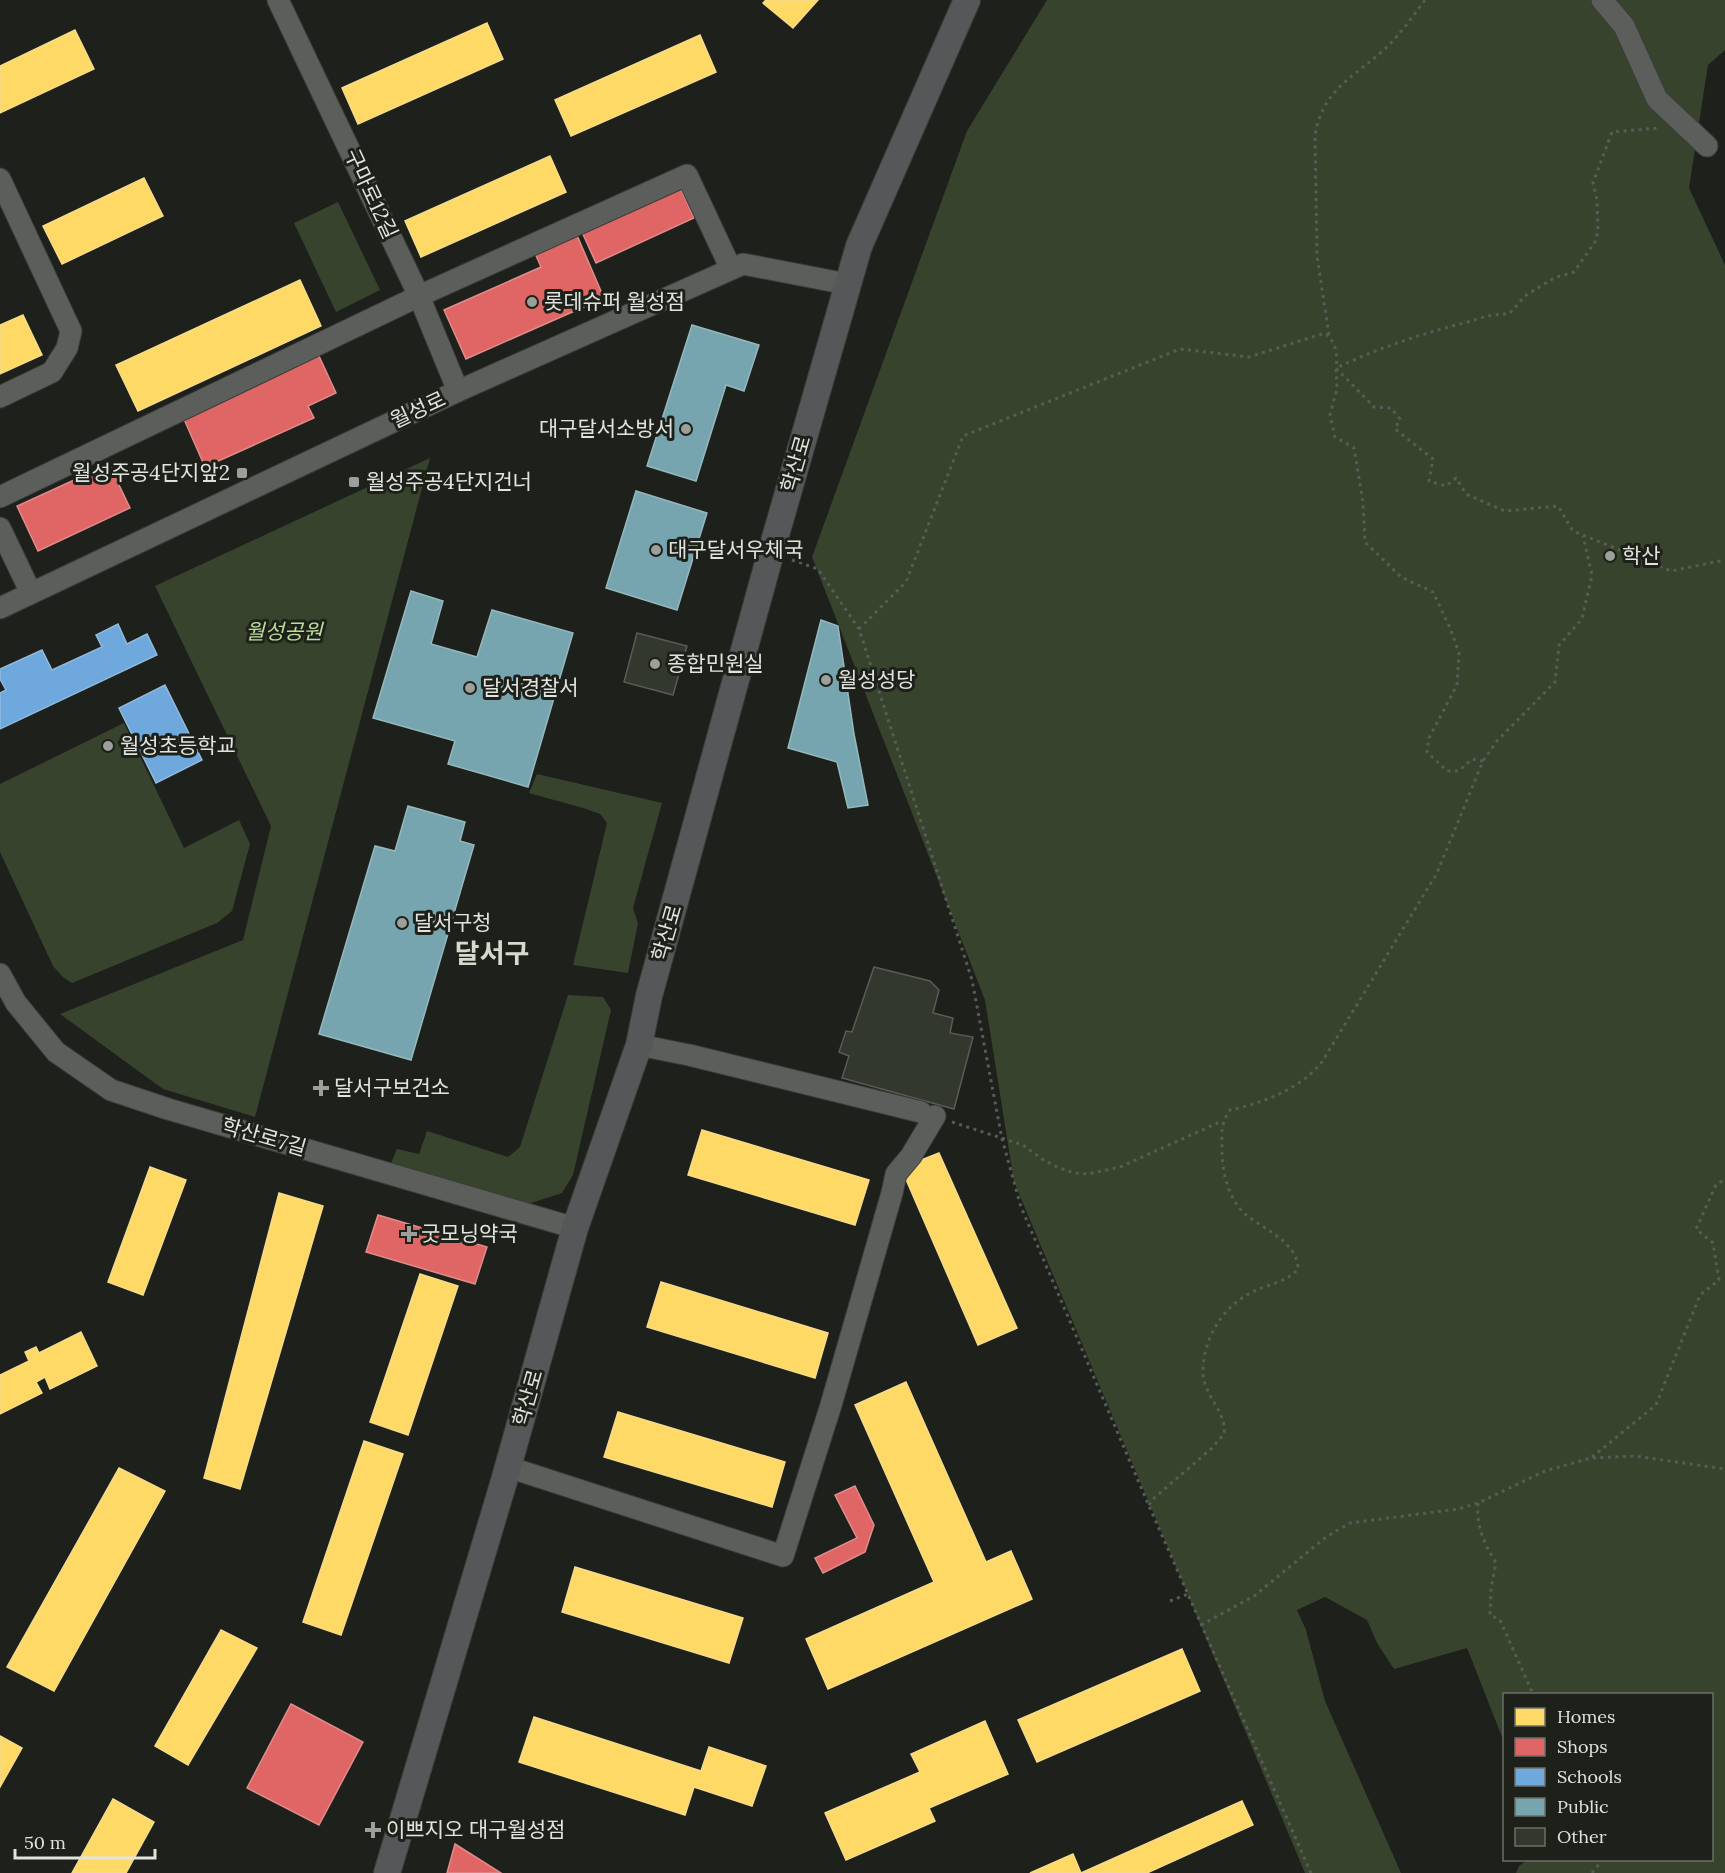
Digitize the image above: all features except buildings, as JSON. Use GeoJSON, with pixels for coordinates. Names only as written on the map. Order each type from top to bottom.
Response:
{"type":"FeatureCollection","features":[{"type":"Feature","properties":{"kind":"main road","name":"학산로"},"geometry":{"type":"LineString","coordinates":[[387,1873],[508,1467],[575,1228],[639,1045],[649,996],[847,284],[859,246],[967,0]]}},
{"type":"Feature","properties":{"kind":"street","name":"구마로12길"},"geometry":{"type":"LineString","coordinates":[[278,0],[419,296],[458,391]]}},
{"type":"Feature","properties":{"kind":"street"},"geometry":{"type":"LineString","coordinates":[[1602,0],[1624,26],[1657,99],[1707,146]]}},
{"type":"Feature","properties":{"kind":"street"},"geometry":{"type":"LineString","coordinates":[[0,497],[419,296],[687,175],[731,269]]}},
{"type":"Feature","properties":{"kind":"street"},"geometry":{"type":"LineString","coordinates":[[0,179],[71,331],[68,348],[52,372],[0,397]]}},
{"type":"Feature","properties":{"kind":"street","name":"월성로"},"geometry":{"type":"LineString","coordinates":[[0,608],[458,391],[743,264],[847,284]]}},
{"type":"Feature","properties":{"kind":"street"},"geometry":{"type":"LineString","coordinates":[[0,528],[32,593]]}},
{"type":"Feature","properties":{"kind":"street","name":"학산로7길"},"geometry":{"type":"LineString","coordinates":[[0,974],[16,1004],[56,1052],[111,1090],[168,1109],[575,1228]]}},
{"type":"Feature","properties":{"kind":"street"},"geometry":{"type":"LineString","coordinates":[[508,1467],[783,1556],[831,1405],[896,1174],[911,1156],[928,1114],[689,1055],[639,1045]]}},
{"type":"Feature","properties":{"kind":"path"},"geometry":{"type":"LineString","coordinates":[[1425,0],[1393,41],[1333,92],[1326,101],[1315,135],[1317,256],[1330,337],[1338,355],[1337,389],[1330,415],[1335,437],[1354,448],[1363,502],[1365,542],[1401,577],[1433,592],[1459,653],[1457,685],[1429,738],[1427,752],[1447,771],[1459,771],[1472,759],[1483,761]]}},
{"type":"Feature","properties":{"kind":"path"},"geometry":{"type":"LineString","coordinates":[[1336,368],[1362,356],[1440,329],[1491,314],[1509,314],[1525,296],[1554,278],[1574,272],[1594,242],[1598,231],[1597,200],[1593,183],[1612,132],[1659,128],[1678,119]]}},
{"type":"Feature","properties":{"kind":"path"},"geometry":{"type":"LineString","coordinates":[[859,629],[906,582],[963,436],[1180,349],[1248,357],[1325,333],[1330,337]]}},
{"type":"Feature","properties":{"kind":"path"},"geometry":{"type":"LineString","coordinates":[[1336,368],[1374,407],[1391,408],[1400,419],[1395,429],[1433,459],[1429,481],[1446,486],[1456,478],[1466,494],[1505,511],[1558,507],[1573,531],[1671,571],[1725,561]]}},
{"type":"Feature","properties":{"kind":"path"},"geometry":{"type":"LineString","coordinates":[[928,1114],[1023,1145],[1042,1160],[1057,1167],[1074,1173],[1088,1174],[1120,1167],[1222,1121],[1230,1110],[1255,1105],[1270,1099],[1305,1079],[1322,1062],[1437,873],[1483,761],[1497,741],[1555,682],[1559,645],[1582,619],[1592,575],[1583,536]]}},
{"type":"Feature","properties":{"kind":"path"},"geometry":{"type":"LineString","coordinates":[[771,552],[818,569],[859,629],[972,980],[1002,1139],[1021,1207],[1149,1506],[1311,1873]]}},
{"type":"Feature","properties":{"kind":"path"},"geometry":{"type":"LineString","coordinates":[[1149,1506],[1224,1434],[1223,1421],[1207,1389],[1203,1375],[1208,1348],[1218,1323],[1230,1307],[1242,1297],[1288,1277],[1298,1269],[1296,1258],[1287,1246],[1245,1214],[1232,1195],[1223,1170],[1222,1121]]}},
{"type":"Feature","properties":{"kind":"path"},"geometry":{"type":"LineString","coordinates":[[1591,1458],[1656,1405],[1700,1295],[1719,1280],[1713,1243],[1696,1230],[1716,1185],[1725,1179]]}},
{"type":"Feature","properties":{"kind":"path"},"geometry":{"type":"LineString","coordinates":[[1201,1625],[1254,1596],[1326,1537],[1350,1523],[1458,1509],[1478,1503],[1545,1471],[1591,1458],[1635,1456],[1725,1469]]}},
{"type":"Feature","properties":{"kind":"path"},"geometry":{"type":"LineString","coordinates":[[1478,1503],[1477,1517],[1484,1543],[1496,1563],[1491,1588],[1490,1615],[1500,1620],[1532,1693]]}},
{"type":"Feature","properties":{"kind":"path"},"geometry":{"type":"LineString","coordinates":[[1170,1601],[1188,1594]]}},
{"type":"Feature","properties":{"kind":"green space"},"geometry":{"type":"Polygon","coordinates":[[[1047,0],[1725,0],[1725,50],[1708,65],[1689,188],[1725,265],[1725,1873],[1516,1873],[1519,1866],[1526,1861],[1713,1861],[1713,1693],[1503,1693],[1503,1739],[1467,1648],[1394,1669],[1377,1643],[1367,1620],[1325,1597],[1297,1610],[1306,1630],[1325,1701],[1401,1873],[1305,1873],[1014,1182],[985,1000],[812,557],[967,131],[1047,0]]]}},
{"type":"Feature","properties":{"kind":"green space"},"geometry":{"type":"Polygon","coordinates":[[[338,202],[380,290],[336,312],[294,223],[338,202]]]}},
{"type":"Feature","properties":{"kind":"green space","name":"월성공원"},"geometry":{"type":"Polygon","coordinates":[[[430,458],[255,1117],[163,1089],[60,1014],[243,940],[271,826],[155,586],[430,458]]]}},
{"type":"Feature","properties":{"kind":"green space"},"geometry":{"type":"Polygon","coordinates":[[[124,723],[184,848],[239,820],[250,844],[232,911],[217,923],[72,983],[53,966],[0,852],[0,784],[124,723]]]}},
{"type":"Feature","properties":{"kind":"green space"},"geometry":{"type":"Polygon","coordinates":[[[537,774],[662,803],[633,908],[638,923],[628,973],[573,965],[607,823],[600,814],[529,793],[537,774]]]}},
{"type":"Feature","properties":{"kind":"green space"},"geometry":{"type":"Polygon","coordinates":[[[568,995],[603,997],[611,1010],[573,1175],[562,1193],[528,1204],[389,1168],[397,1149],[419,1154],[427,1131],[508,1157],[520,1147],[568,995]]]}},
{"type":"Feature","properties":{"kind":"place","name":"롯데슈퍼 월성점"},"geometry":{"type":"Point","coordinates":[532,302]}},
{"type":"Feature","properties":{"kind":"place","name":"대구달서소방서"},"geometry":{"type":"Point","coordinates":[686,429]}},
{"type":"Feature","properties":{"kind":"place","name":"월성주공4단지앞2"},"geometry":{"type":"Point","coordinates":[242,473]}},
{"type":"Feature","properties":{"kind":"place","name":"월성주공4단지건너"},"geometry":{"type":"Point","coordinates":[354,482]}},
{"type":"Feature","properties":{"kind":"place","name":"대구달서우체국"},"geometry":{"type":"Point","coordinates":[656,550]}},
{"type":"Feature","properties":{"kind":"place","name":"학산"},"geometry":{"type":"Point","coordinates":[1610,556]}},
{"type":"Feature","properties":{"kind":"place","name":"종합민원실"},"geometry":{"type":"Point","coordinates":[655,664]}},
{"type":"Feature","properties":{"kind":"place","name":"월성성당"},"geometry":{"type":"Point","coordinates":[826,680]}},
{"type":"Feature","properties":{"kind":"place","name":"달서경찰서"},"geometry":{"type":"Point","coordinates":[470,688]}},
{"type":"Feature","properties":{"kind":"place","name":"월성초등학교"},"geometry":{"type":"Point","coordinates":[108,746]}},
{"type":"Feature","properties":{"kind":"place","name":"달서구청"},"geometry":{"type":"Point","coordinates":[402,923]}},
{"type":"Feature","properties":{"kind":"place","name":"달서구보건소"},"geometry":{"type":"Point","coordinates":[321,1088]}},
{"type":"Feature","properties":{"kind":"place","name":"굿모닝약국"},"geometry":{"type":"Point","coordinates":[409,1234]}},
{"type":"Feature","properties":{"kind":"place","name":"이쁘지오 대구월성점"},"geometry":{"type":"Point","coordinates":[373,1830]}},
{"type":"Feature","properties":{"kind":"district","name":"달서구"},"geometry":{"type":"Point","coordinates":[492,954]}}]}
